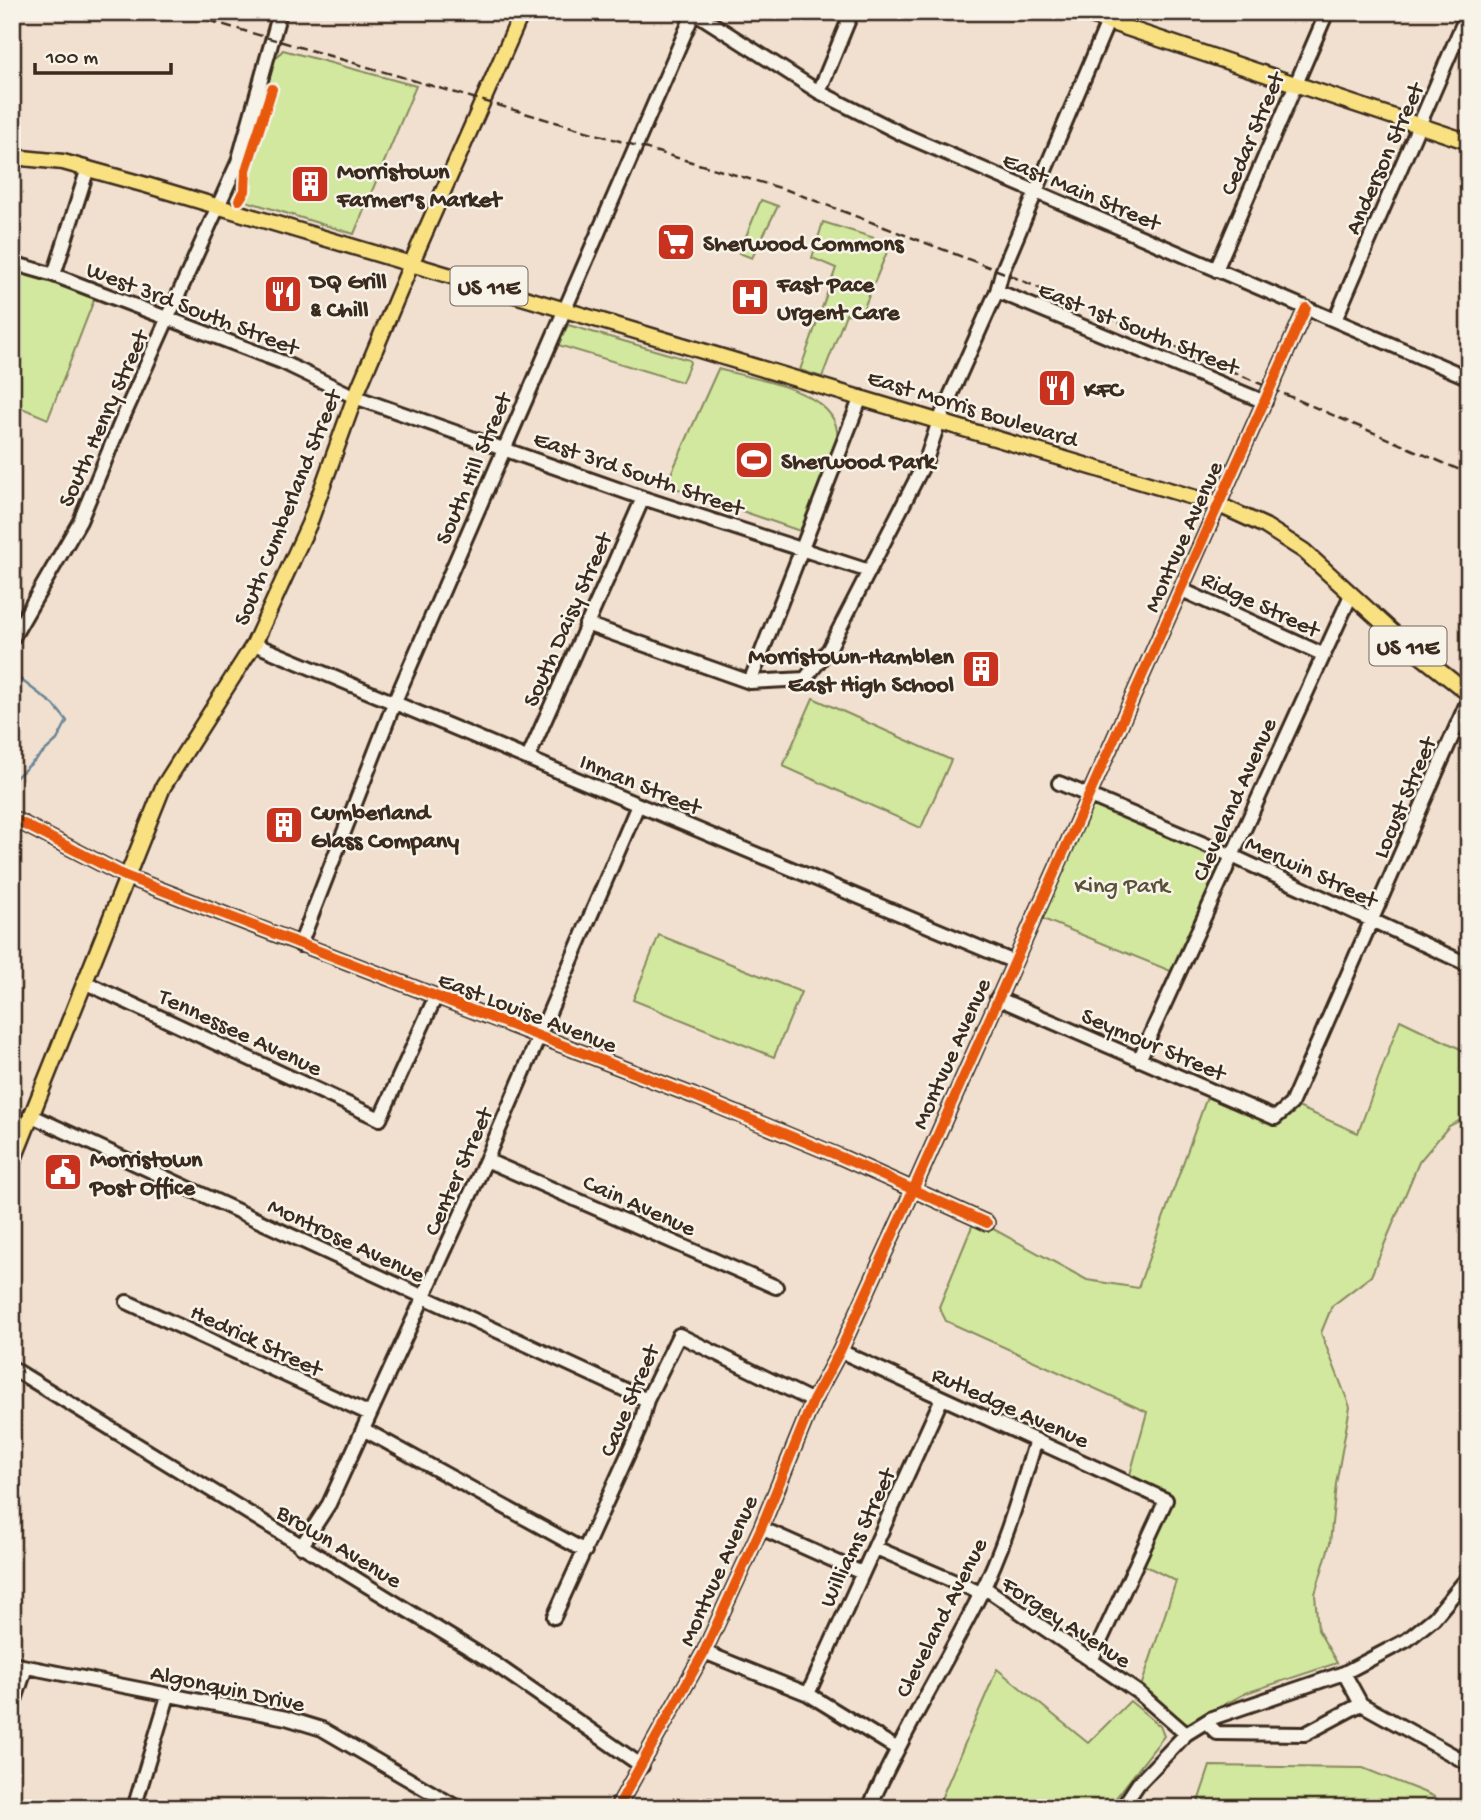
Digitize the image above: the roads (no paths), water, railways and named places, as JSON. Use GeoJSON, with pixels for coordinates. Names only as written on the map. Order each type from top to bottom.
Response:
{"type":"FeatureCollection","features":[{"type":"Feature","properties":{"kind":"main road","name":"South Cumberland Street"},"geometry":{"type":"LineString","coordinates":[[12,1164],[125,876],[163,787],[254,644],[309,524],[355,397],[522,12]]}},
{"type":"Feature","properties":{"kind":"main road"},"geometry":{"type":"LineString","coordinates":[[1079,12],[1110,17],[1469,142]]}},
{"type":"Feature","properties":{"kind":"main road","name":"US 11E"},"geometry":{"type":"LineString","coordinates":[[12,157],[88,168],[412,262]]}},
{"type":"Feature","properties":{"kind":"main road","name":"East Morris Boulevard"},"geometry":{"type":"LineString","coordinates":[[412,262],[1219,505],[1265,526],[1304,551],[1408,646],[1469,696]]}},
{"type":"Feature","properties":{"kind":"street","name":"South Henry Street"},"geometry":{"type":"LineString","coordinates":[[12,639],[80,521],[121,422],[218,207],[241,153],[280,12]]}},
{"type":"Feature","properties":{"kind":"street","name":"East Main Street"},"geometry":{"type":"LineString","coordinates":[[694,12],[819,92],[904,135],[1469,378]]}},
{"type":"Feature","properties":{"kind":"street","name":"South Hill Street"},"geometry":{"type":"LineString","coordinates":[[300,945],[395,701],[694,12]]}},
{"type":"Feature","properties":{"kind":"street"},"geometry":{"type":"LineString","coordinates":[[819,92],[852,12]]}},
{"type":"Feature","properties":{"kind":"street","name":"Cedar Street"},"geometry":{"type":"LineString","coordinates":[[1216,270],[1326,12]]}},
{"type":"Feature","properties":{"kind":"street","name":"Anderson Street"},"geometry":{"type":"LineString","coordinates":[[1335,320],[1422,125],[1468,12]]}},
{"type":"Feature","properties":{"kind":"street"},"geometry":{"type":"LineString","coordinates":[[586,624],[750,682],[805,679],[823,657],[926,460],[939,421],[997,291],[1002,272],[1110,17]]}},
{"type":"Feature","properties":{"kind":"street"},"geometry":{"type":"LineString","coordinates":[[54,275],[88,168]]}},
{"type":"Feature","properties":{"kind":"street","name":"West 3rd South Street"},"geometry":{"type":"LineString","coordinates":[[12,263],[54,275],[168,321],[282,362],[355,397]]}},
{"type":"Feature","properties":{"kind":"street","name":"East 1st South Street"},"geometry":{"type":"LineString","coordinates":[[997,291],[1265,402]]}},
{"type":"Feature","properties":{"kind":"street","name":"Montvue Avenue"},"geometry":{"type":"LineString","coordinates":[[617,1808],[704,1652],[761,1528],[813,1401],[914,1188],[1012,961],[1182,590],[1306,308]]}},
{"type":"Feature","properties":{"kind":"street","name":"East 3rd South Street"},"geometry":{"type":"LineString","coordinates":[[355,397],[504,447],[643,498],[869,571]]}},
{"type":"Feature","properties":{"kind":"street"},"geometry":{"type":"LineString","coordinates":[[750,682],[861,397]]}},
{"type":"Feature","properties":{"kind":"street","name":"South Daisy Street"},"geometry":{"type":"LineString","coordinates":[[528,758],[643,498]]}},
{"type":"Feature","properties":{"kind":"street","name":"Ridge Street"},"geometry":{"type":"LineString","coordinates":[[1182,590],[1322,654]]}},
{"type":"Feature","properties":{"kind":"street","name":"Cleveland Avenue"},"geometry":{"type":"LineString","coordinates":[[1139,1060],[1230,855],[1351,595]]}},
{"type":"Feature","properties":{"kind":"street","name":"Inman Street"},"geometry":{"type":"LineString","coordinates":[[254,644],[764,855],[1012,961]]}},
{"type":"Feature","properties":{"kind":"street","name":"Locust Street"},"geometry":{"type":"LineString","coordinates":[[1292,1104],[1469,696]]}},
{"type":"Feature","properties":{"kind":"street","name":"Merwin Street"},"geometry":{"type":"LineString","coordinates":[[1059,783],[1230,855],[1469,965]]}},
{"type":"Feature","properties":{"kind":"street","name":"Center Street"},"geometry":{"type":"LineString","coordinates":[[301,1547],[330,1504],[486,1160],[638,805]]}},
{"type":"Feature","properties":{"kind":"street","name":"East Louise Avenue"},"geometry":{"type":"LineString","coordinates":[[12,818],[125,876],[704,1100],[914,1188],[988,1223]]}},
{"type":"Feature","properties":{"kind":"street","name":"Tennessee Avenue"},"geometry":{"type":"LineString","coordinates":[[84,982],[380,1119],[435,998]]}},
{"type":"Feature","properties":{"kind":"street","name":"Seymour Street"},"geometry":{"type":"LineString","coordinates":[[997,998],[1275,1118],[1292,1104]]}},
{"type":"Feature","properties":{"kind":"street","name":"Montrose Avenue"},"geometry":{"type":"LineString","coordinates":[[30,1115],[647,1400]]}},
{"type":"Feature","properties":{"kind":"street","name":"Cain Avenue"},"geometry":{"type":"LineString","coordinates":[[486,1160],[776,1287]]}},
{"type":"Feature","properties":{"kind":"street","name":"Hedrick Street"},"geometry":{"type":"LineString","coordinates":[[127,1301],[369,1414]]}},
{"type":"Feature","properties":{"kind":"street","name":"Cave Street"},"geometry":{"type":"LineString","coordinates":[[554,1617],[639,1430],[647,1400],[679,1335],[813,1401]]}},
{"type":"Feature","properties":{"kind":"street","name":"Rutledge Avenue"},"geometry":{"type":"LineString","coordinates":[[839,1351],[1166,1500],[1091,1661]]}},
{"type":"Feature","properties":{"kind":"street","name":"Brown Avenue"},"geometry":{"type":"LineString","coordinates":[[12,1368],[495,1664],[642,1766]]}},
{"type":"Feature","properties":{"kind":"street","name":"Williams Street"},"geometry":{"type":"LineString","coordinates":[[808,1694],[942,1398]]}},
{"type":"Feature","properties":{"kind":"street"},"geometry":{"type":"LineString","coordinates":[[363,1429],[585,1551]]}},
{"type":"Feature","properties":{"kind":"street","name":"Cleveland Avenue"},"geometry":{"type":"LineString","coordinates":[[869,1808],[896,1748],[981,1593],[1013,1515],[1036,1440]]}},
{"type":"Feature","properties":{"kind":"street"},"geometry":{"type":"LineString","coordinates":[[761,1528],[862,1573]]}},
{"type":"Feature","properties":{"kind":"street","name":"Forgey Avenue"},"geometry":{"type":"LineString","coordinates":[[876,1548],[981,1593],[988,1590],[1139,1693],[1186,1734]]}},
{"type":"Feature","properties":{"kind":"street"},"geometry":{"type":"LineString","coordinates":[[1122,1808],[1138,1784],[1186,1734],[1206,1722],[1344,1673],[1407,1640],[1434,1618],[1467,1581]]}},
{"type":"Feature","properties":{"kind":"street"},"geometry":{"type":"LineString","coordinates":[[704,1652],[808,1694],[896,1748]]}},
{"type":"Feature","properties":{"kind":"street","name":"Algonquin Drive"},"geometry":{"type":"LineString","coordinates":[[12,1664],[286,1718],[322,1729],[458,1808]]}},
{"type":"Feature","properties":{"kind":"street"},"geometry":{"type":"LineString","coordinates":[[12,1709],[26,1667]]}},
{"type":"Feature","properties":{"kind":"street"},"geometry":{"type":"LineString","coordinates":[[1344,1673],[1361,1704],[1469,1764]]}},
{"type":"Feature","properties":{"kind":"street"},"geometry":{"type":"LineString","coordinates":[[134,1808],[167,1696]]}},
{"type":"Feature","properties":{"kind":"street"},"geometry":{"type":"LineString","coordinates":[[1206,1722],[1217,1733],[1304,1734],[1361,1704]]}},
{"type":"Feature","properties":{"kind":"waterway"},"geometry":{"type":"LineString","coordinates":[[12,673],[54,705],[67,721],[57,740],[12,781]]}},
{"type":"Feature","properties":{"kind":"railway"},"geometry":{"type":"LineString","coordinates":[[180,12],[787,190],[1002,272],[1469,474]]}},
{"type":"Feature","properties":{"kind":"place","name":"Morristown Farmer's Market"},"geometry":{"type":"Point","coordinates":[310,184]}},
{"type":"Feature","properties":{"kind":"place","name":"Sherwood Commons"},"geometry":{"type":"Point","coordinates":[676,242]}},
{"type":"Feature","properties":{"kind":"place","name":"DQ Grill & Chill"},"geometry":{"type":"Point","coordinates":[283,294]}},
{"type":"Feature","properties":{"kind":"place","name":"Fast Pace Urgent Care"},"geometry":{"type":"Point","coordinates":[750,297]}},
{"type":"Feature","properties":{"kind":"place","name":"KFC"},"geometry":{"type":"Point","coordinates":[1057,388]}},
{"type":"Feature","properties":{"kind":"place","name":"Sherwood Park"},"geometry":{"type":"Point","coordinates":[754,460]}},
{"type":"Feature","properties":{"kind":"place","name":"Morristown-Hamblen East High School"},"geometry":{"type":"Point","coordinates":[981,669]}},
{"type":"Feature","properties":{"kind":"place","name":"Cumberland Glass Company"},"geometry":{"type":"Point","coordinates":[284,825]}},
{"type":"Feature","properties":{"kind":"place","name":"Morristown Post Office"},"geometry":{"type":"Point","coordinates":[63,1172]}},
{"type":"Feature","properties":{"kind":"park label","name":"King Park"},"geometry":{"type":"Point","coordinates":[1122,884]}}]}
